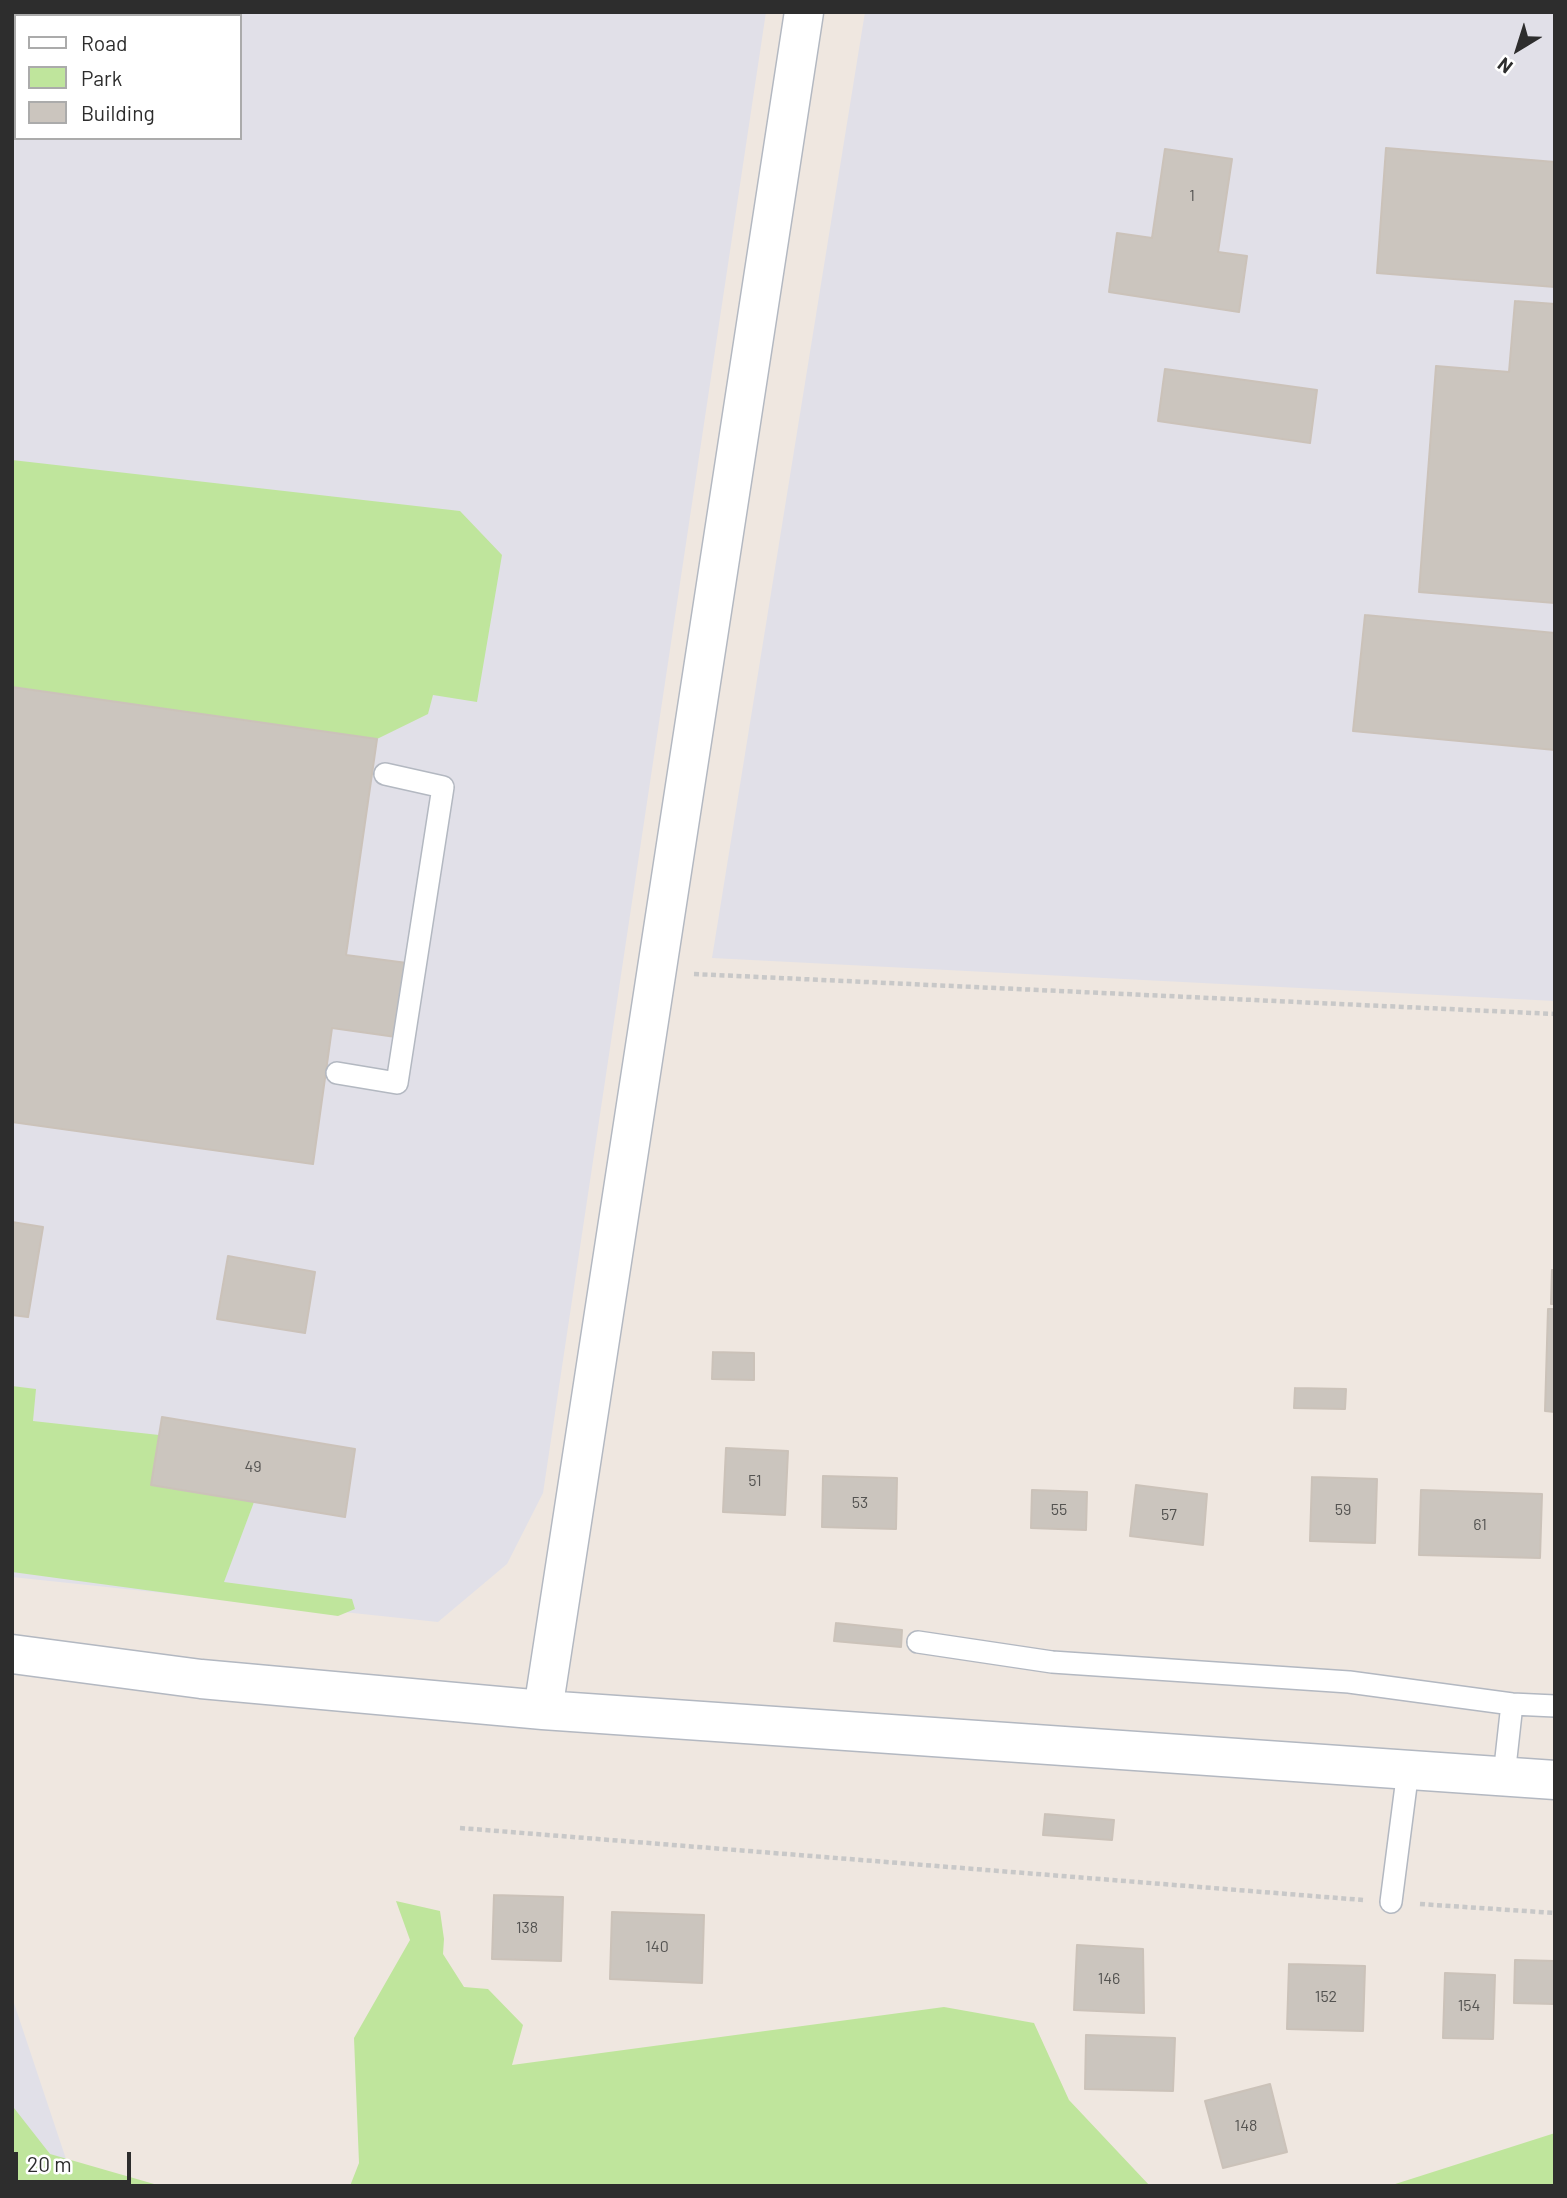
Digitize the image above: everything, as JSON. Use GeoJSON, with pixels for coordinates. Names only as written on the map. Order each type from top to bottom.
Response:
{"type":"FeatureCollection","features":[{"type":"Feature","properties":{"kind":"street"},"geometry":{"type":"LineString","coordinates":[[543,1710],[804,12]]}},
{"type":"Feature","properties":{"kind":"street"},"geometry":{"type":"LineString","coordinates":[[12,1654],[201,1679],[543,1710],[1555,1780]]}},
{"type":"Feature","properties":{"kind":"lane"},"geometry":{"type":"LineString","coordinates":[[337,1073],[397,1083],[443,787],[385,774]]}},
{"type":"Feature","properties":{"kind":"lane"},"geometry":{"type":"LineString","coordinates":[[918,1642],[1052,1662],[1349,1682],[1512,1704],[1555,1706]]}},
{"type":"Feature","properties":{"kind":"lane"},"geometry":{"type":"LineString","coordinates":[[1504,1776],[1512,1704]]}},
{"type":"Feature","properties":{"kind":"lane"},"geometry":{"type":"LineString","coordinates":[[1391,1902],[1408,1770]]}},
{"type":"Feature","properties":{"kind":"path"},"geometry":{"type":"LineString","coordinates":[[658,973],[1555,1014]]}},
{"type":"Feature","properties":{"kind":"path"},"geometry":{"type":"LineString","coordinates":[[460,1828],[1555,1913]]}},
{"type":"Feature","properties":{"kind":"shaded area"},"geometry":{"type":"Polygon","coordinates":[[[12,12],[766,12],[543,1493],[507,1564],[438,1622],[12,1577],[12,12]]]}},
{"type":"Feature","properties":{"kind":"shaded area"},"geometry":{"type":"Polygon","coordinates":[[[865,12],[1555,12],[1555,1001],[712,958],[865,12]]]}},
{"type":"Feature","properties":{"kind":"shaded area"},"geometry":{"type":"Polygon","coordinates":[[[12,1997],[75,2186],[12,2186],[12,1997]]]}},
{"type":"Feature","properties":{"kind":"green space"},"geometry":{"type":"Polygon","coordinates":[[[12,460],[460,511],[502,555],[477,702],[433,695],[428,714],[377,739],[12,687],[12,460]]]}},
{"type":"Feature","properties":{"kind":"green space"},"geometry":{"type":"Polygon","coordinates":[[[12,1386],[36,1389],[33,1421],[159,1435],[151,1485],[254,1502],[224,1582],[352,1599],[355,1609],[338,1616],[12,1572],[12,1386]]]}},
{"type":"Feature","properties":{"kind":"green space"},"geometry":{"type":"Polygon","coordinates":[[[396,1901],[440,1911],[443,1954],[464,1987],[488,1989],[523,2025],[512,2065],[944,2007],[1034,2023],[1069,2100],[1150,2186],[350,2186],[359,2163],[354,2038],[410,1940],[396,1901]]]}},
{"type":"Feature","properties":{"kind":"green space"},"geometry":{"type":"Polygon","coordinates":[[[14,2108],[50,2154],[161,2186],[12,2186],[14,2108]]]}},
{"type":"Feature","properties":{"kind":"green space"},"geometry":{"type":"Polygon","coordinates":[[[1555,2133],[1555,2186],[1389,2186],[1555,2133]]]}},
{"type":"Feature","properties":{"kind":"building"},"geometry":{"type":"Polygon","coordinates":[[[1386,148],[1555,162],[1555,287],[1377,273],[1386,148]]]}},
{"type":"Feature","properties":{"kind":"building"},"geometry":{"type":"Polygon","coordinates":[[[1165,149],[1232,159],[1218,252],[1247,256],[1239,312],[1109,292],[1117,233],[1152,238],[1165,149]]]}},
{"type":"Feature","properties":{"kind":"building"},"geometry":{"type":"Polygon","coordinates":[[[1515,301],[1555,304],[1555,603],[1419,592],[1436,366],[1509,372],[1515,301]]]}},
{"type":"Feature","properties":{"kind":"building"},"geometry":{"type":"Polygon","coordinates":[[[1165,369],[1317,390],[1310,443],[1158,421],[1165,369]]]}},
{"type":"Feature","properties":{"kind":"building"},"geometry":{"type":"Polygon","coordinates":[[[1365,615],[1555,633],[1555,750],[1353,731],[1365,615]]]}},
{"type":"Feature","properties":{"kind":"building"},"geometry":{"type":"Polygon","coordinates":[[[12,687],[377,739],[346,955],[407,963],[396,1037],[332,1028],[313,1164],[12,1122],[12,687]]]}},
{"type":"Feature","properties":{"kind":"building"},"geometry":{"type":"Polygon","coordinates":[[[12,1222],[43,1227],[28,1317],[12,1315],[12,1222]]]}},
{"type":"Feature","properties":{"kind":"building"},"geometry":{"type":"Polygon","coordinates":[[[228,1256],[315,1272],[305,1333],[217,1319],[228,1256]]]}},
{"type":"Feature","properties":{"kind":"building"},"geometry":{"type":"Polygon","coordinates":[[[1552,1270],[1555,1270],[1555,1304],[1551,1304],[1552,1270]]]}},
{"type":"Feature","properties":{"kind":"building"},"geometry":{"type":"Polygon","coordinates":[[[1548,1309],[1555,1309],[1555,1412],[1545,1411],[1548,1309]]]}},
{"type":"Feature","properties":{"kind":"building"},"geometry":{"type":"Polygon","coordinates":[[[713,1352],[754,1353],[754,1380],[712,1379],[713,1352]]]}},
{"type":"Feature","properties":{"kind":"building"},"geometry":{"type":"Polygon","coordinates":[[[1295,1388],[1346,1389],[1345,1409],[1294,1408],[1295,1388]]]}},
{"type":"Feature","properties":{"kind":"building"},"geometry":{"type":"Polygon","coordinates":[[[162,1417],[355,1449],[345,1517],[151,1485],[162,1417]]]}},
{"type":"Feature","properties":{"kind":"building"},"geometry":{"type":"Polygon","coordinates":[[[726,1448],[788,1451],[785,1515],[723,1512],[726,1448]]]}},
{"type":"Feature","properties":{"kind":"building"},"geometry":{"type":"Polygon","coordinates":[[[823,1476],[897,1478],[896,1529],[822,1527],[823,1476]]]}},
{"type":"Feature","properties":{"kind":"building"},"geometry":{"type":"Polygon","coordinates":[[[1312,1477],[1377,1479],[1375,1543],[1310,1541],[1312,1477]]]}},
{"type":"Feature","properties":{"kind":"building"},"geometry":{"type":"Polygon","coordinates":[[[1136,1485],[1207,1494],[1203,1545],[1130,1536],[1136,1485]]]}},
{"type":"Feature","properties":{"kind":"building"},"geometry":{"type":"Polygon","coordinates":[[[1032,1490],[1087,1492],[1086,1530],[1031,1528],[1032,1490]]]}},
{"type":"Feature","properties":{"kind":"building"},"geometry":{"type":"Polygon","coordinates":[[[1421,1490],[1542,1494],[1540,1558],[1419,1555],[1421,1490]]]}},
{"type":"Feature","properties":{"kind":"building"},"geometry":{"type":"Polygon","coordinates":[[[836,1623],[902,1630],[901,1647],[834,1641],[836,1623]]]}},
{"type":"Feature","properties":{"kind":"building"},"geometry":{"type":"Polygon","coordinates":[[[1045,1814],[1114,1820],[1112,1840],[1043,1835],[1045,1814]]]}},
{"type":"Feature","properties":{"kind":"building"},"geometry":{"type":"Polygon","coordinates":[[[494,1895],[563,1897],[561,1961],[492,1959],[494,1895]]]}},
{"type":"Feature","properties":{"kind":"building"},"geometry":{"type":"Polygon","coordinates":[[[612,1912],[704,1915],[702,1983],[610,1979],[612,1912]]]}},
{"type":"Feature","properties":{"kind":"building"},"geometry":{"type":"Polygon","coordinates":[[[1077,1945],[1143,1949],[1144,2013],[1074,2010],[1077,1945]]]}},
{"type":"Feature","properties":{"kind":"building"},"geometry":{"type":"Polygon","coordinates":[[[1515,1960],[1555,1961],[1555,2004],[1514,2003],[1515,1960]]]}},
{"type":"Feature","properties":{"kind":"building"},"geometry":{"type":"Polygon","coordinates":[[[1289,1964],[1365,1966],[1363,2031],[1287,2029],[1289,1964]]]}},
{"type":"Feature","properties":{"kind":"building"},"geometry":{"type":"Polygon","coordinates":[[[1445,1973],[1495,1975],[1493,2039],[1443,2038],[1445,1973]]]}},
{"type":"Feature","properties":{"kind":"building"},"geometry":{"type":"Polygon","coordinates":[[[1086,2035],[1175,2038],[1173,2091],[1085,2089],[1086,2035]]]}},
{"type":"Feature","properties":{"kind":"building"},"geometry":{"type":"Polygon","coordinates":[[[1270,2084],[1287,2152],[1223,2168],[1205,2101],[1270,2084]]]}}]}
